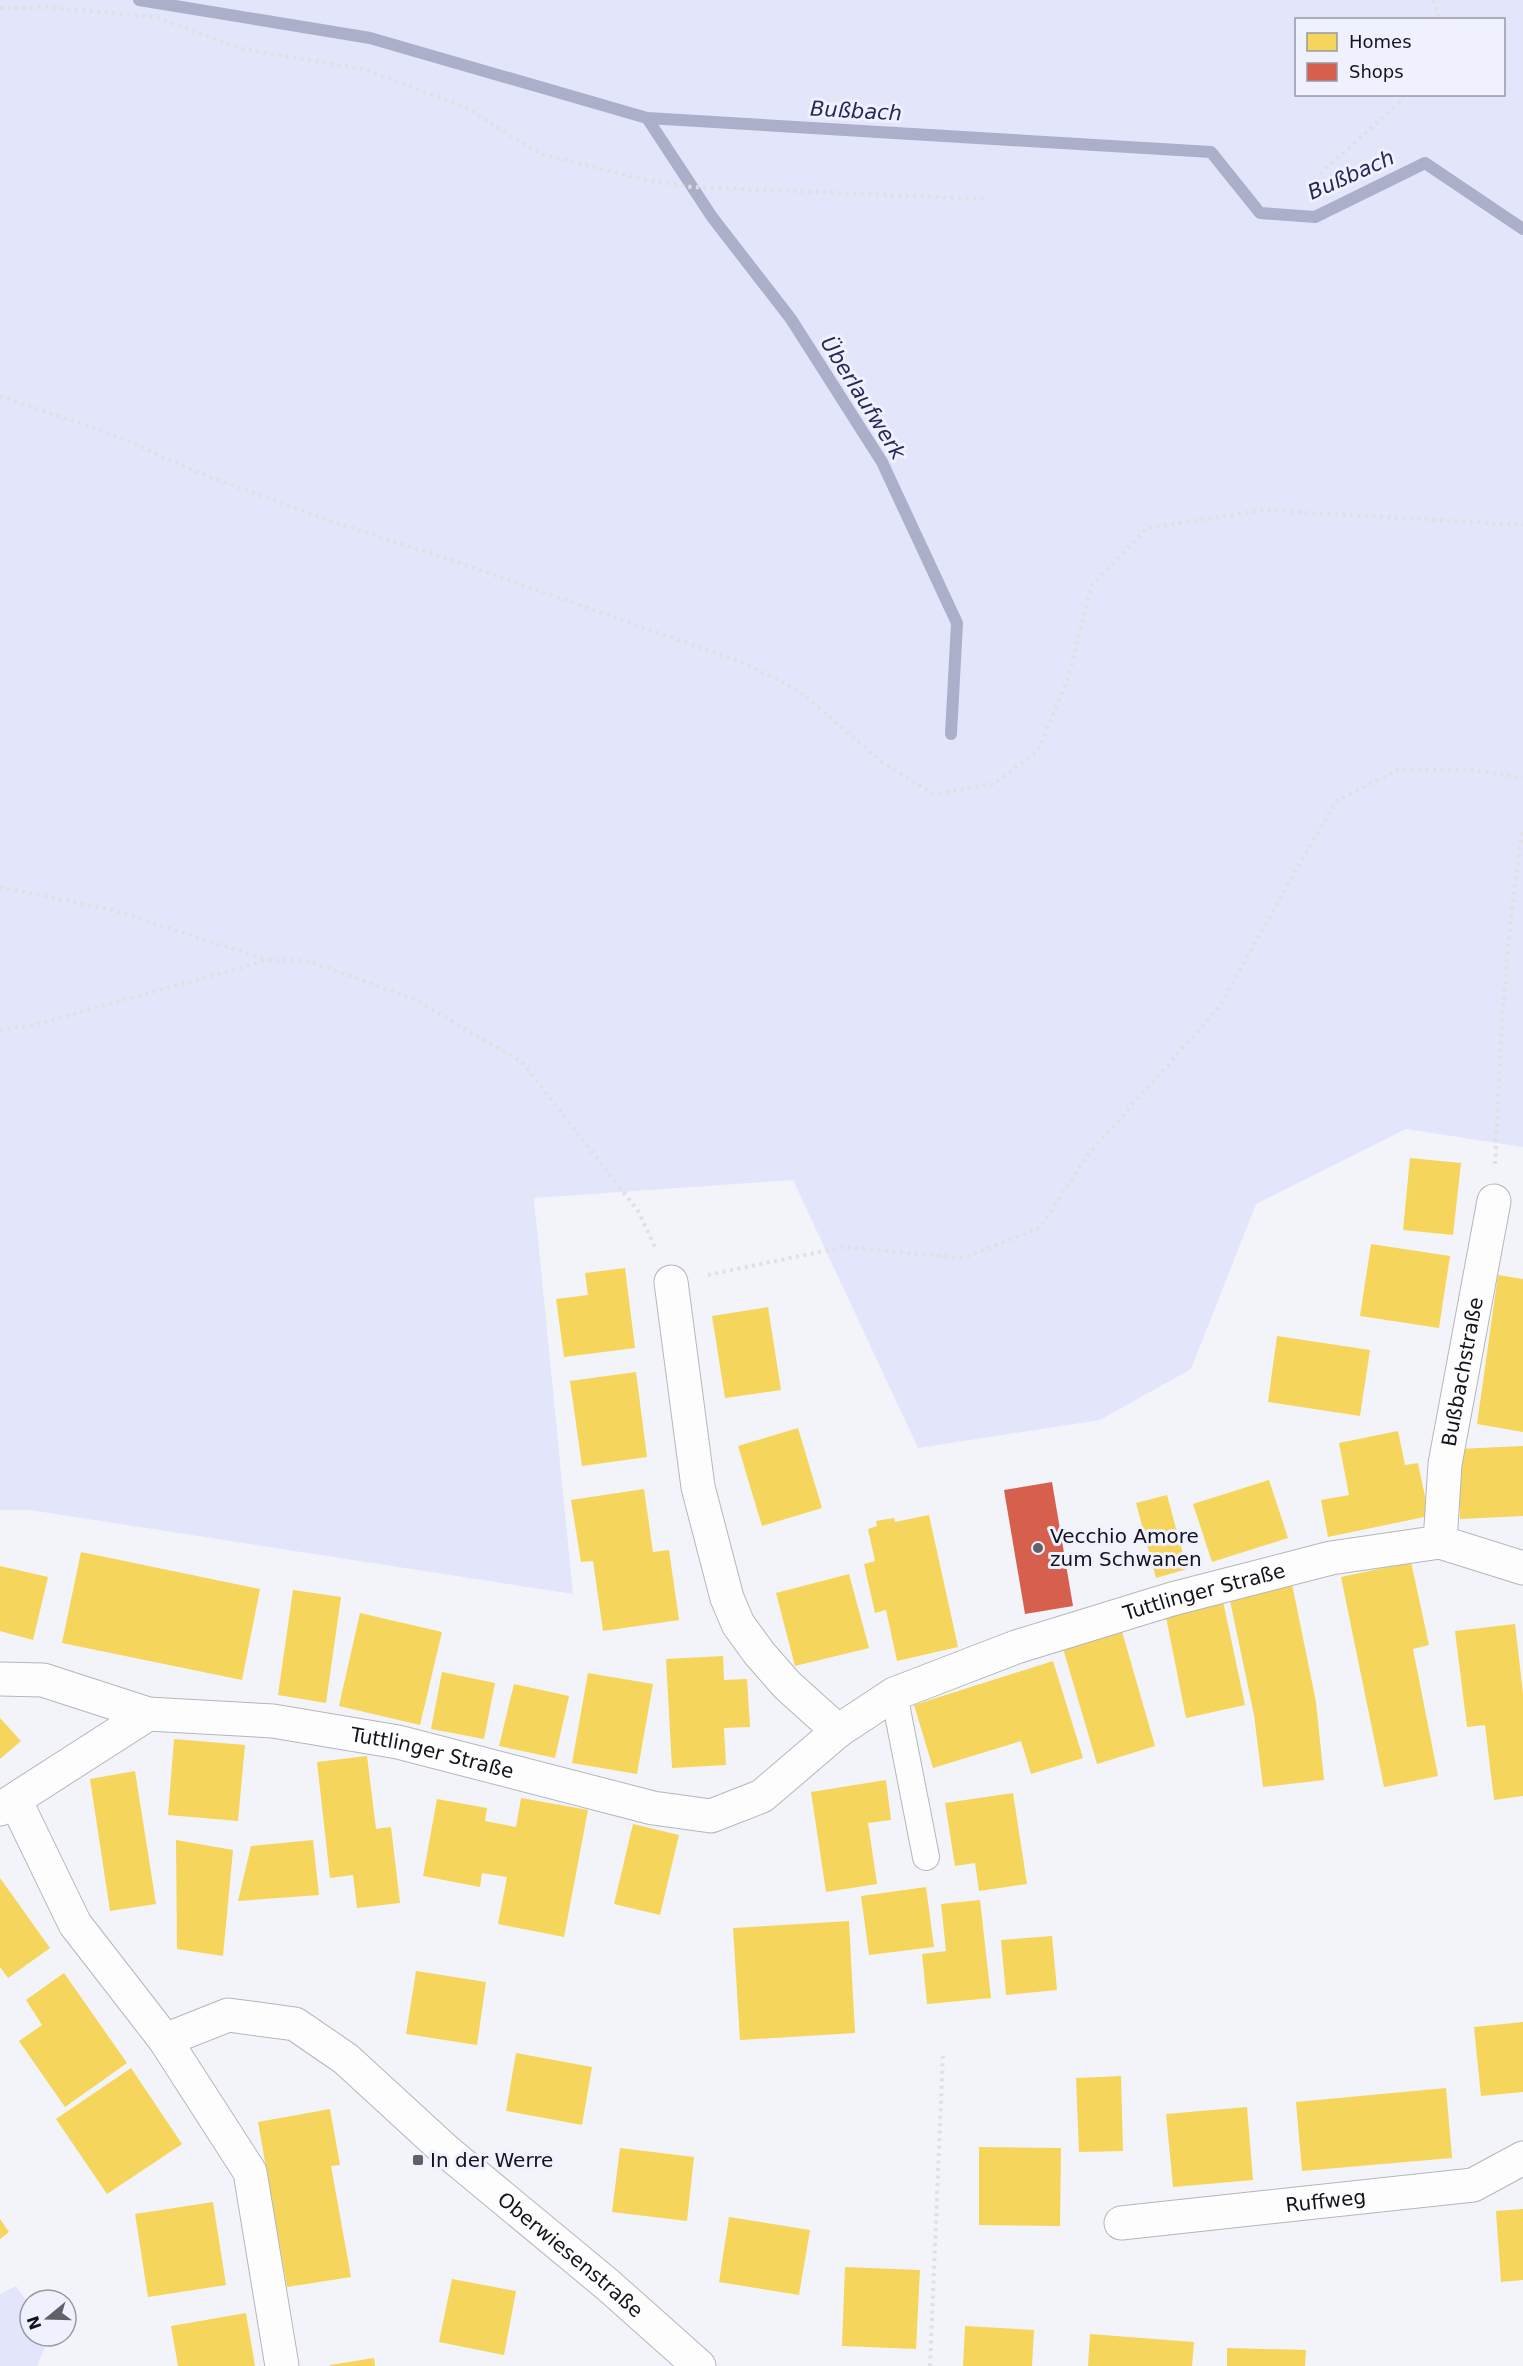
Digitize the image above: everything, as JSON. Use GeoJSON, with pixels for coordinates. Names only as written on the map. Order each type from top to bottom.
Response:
{"type":"FeatureCollection","features":[{"type":"Feature","properties":{"kind":"street","name":"Bußbachstraße"},"geometry":{"type":"LineString","coordinates":[[1440,1542],[1445,1464],[1494,1201]]}},
{"type":"Feature","properties":{"kind":"street"},"geometry":{"type":"LineString","coordinates":[[671,1282],[698,1487],[727,1598],[738,1624],[759,1653],[787,1685],[838,1731]]}},
{"type":"Feature","properties":{"kind":"street","name":"Tuttlinger Straße"},"geometry":{"type":"LineString","coordinates":[[0,1679],[43,1680],[148,1714],[273,1721],[398,1742],[653,1808],[711,1816],[762,1796],[838,1731],[894,1694],[1016,1647],[1172,1599],[1331,1558],[1440,1542],[1523,1568]]}},
{"type":"Feature","properties":{"kind":"street"},"geometry":{"type":"LineString","coordinates":[[148,1714],[8,1805],[75,1924],[165,2040],[250,2172],[282,2366]]}},
{"type":"Feature","properties":{"kind":"street","name":"Oberwiesenstraße"},"geometry":{"type":"LineString","coordinates":[[165,2040],[228,2015],[295,2025],[346,2059],[445,2150],[608,2285],[699,2366]]}},
{"type":"Feature","properties":{"kind":"street","name":"Ruffweg"},"geometry":{"type":"LineString","coordinates":[[1121,2223],[1473,2186],[1523,2158]]}},
{"type":"Feature","properties":{"kind":"lane"},"geometry":{"type":"LineString","coordinates":[[894,1694],[926,1857]]}},
{"type":"Feature","properties":{"kind":"path"},"geometry":{"type":"LineString","coordinates":[[1433,0],[1439,18]]}},
{"type":"Feature","properties":{"kind":"path"},"geometry":{"type":"LineString","coordinates":[[0,8],[46,7],[155,17],[239,48],[362,69],[463,106],[541,154],[647,180],[691,187],[985,199]]}},
{"type":"Feature","properties":{"kind":"path"},"geometry":{"type":"LineString","coordinates":[[1320,174],[1400,102],[1403,96]]}},
{"type":"Feature","properties":{"kind":"path"},"geometry":{"type":"LineString","coordinates":[[0,396],[117,436],[194,471],[319,517],[482,571],[741,662],[798,690],[882,761],[933,794],[994,784],[1038,751],[1068,678],[1092,585],[1147,528],[1264,510],[1523,525]]}},
{"type":"Feature","properties":{"kind":"path"},"geometry":{"type":"LineString","coordinates":[[0,887],[113,910],[268,960],[309,962],[418,1001],[522,1062],[638,1211],[671,1282],[843,1247],[963,1258],[1040,1228],[1087,1156],[1219,1007],[1335,802],[1397,770],[1467,769],[1523,778]]}},
{"type":"Feature","properties":{"kind":"path"},"geometry":{"type":"LineString","coordinates":[[1494,1201],[1502,1030],[1513,888],[1523,828]]}},
{"type":"Feature","properties":{"kind":"path"},"geometry":{"type":"LineString","coordinates":[[0,1030],[33,1025],[268,960]]}},
{"type":"Feature","properties":{"kind":"path"},"geometry":{"type":"LineString","coordinates":[[930,2366],[943,2053]]}},
{"type":"Feature","properties":{"kind":"shaded area"},"geometry":{"type":"Polygon","coordinates":[[[0,0],[1523,0],[1523,1147],[1406,1129],[1256,1204],[1191,1369],[1100,1420],[918,1448],[793,1180],[534,1198],[573,1594],[30,1510],[0,1510],[0,0]]]}},
{"type":"Feature","properties":{"kind":"shaded area"},"geometry":{"type":"Polygon","coordinates":[[[16,2286],[18,2289],[18,2348],[45,2348],[37,2366],[0,2366],[0,2294],[16,2286]]]}},
{"type":"Feature","properties":{"kind":"building: Homes"},"geometry":{"type":"Polygon","coordinates":[[[1410,1158],[1461,1163],[1453,1235],[1403,1230],[1410,1158]]]}},
{"type":"Feature","properties":{"kind":"building: Homes"},"geometry":{"type":"Polygon","coordinates":[[[1371,1244],[1450,1256],[1439,1328],[1360,1316],[1371,1244]]]}},
{"type":"Feature","properties":{"kind":"building: Homes"},"geometry":{"type":"Polygon","coordinates":[[[625,1268],[635,1348],[564,1357],[556,1299],[588,1295],[585,1273],[625,1268]]]}},
{"type":"Feature","properties":{"kind":"building: Homes"},"geometry":{"type":"Polygon","coordinates":[[[1498,1275],[1523,1279],[1523,1432],[1477,1424],[1498,1275]]]}},
{"type":"Feature","properties":{"kind":"building: Homes"},"geometry":{"type":"Polygon","coordinates":[[[768,1307],[781,1390],[725,1398],[712,1316],[768,1307]]]}},
{"type":"Feature","properties":{"kind":"building: Homes"},"geometry":{"type":"Polygon","coordinates":[[[1277,1336],[1370,1350],[1360,1416],[1268,1402],[1277,1336]]]}},
{"type":"Feature","properties":{"kind":"building: Homes"},"geometry":{"type":"Polygon","coordinates":[[[636,1372],[647,1457],[582,1466],[570,1381],[636,1372]]]}},
{"type":"Feature","properties":{"kind":"building: Homes"},"geometry":{"type":"Polygon","coordinates":[[[798,1428],[822,1508],[762,1526],[738,1446],[798,1428]]]}},
{"type":"Feature","properties":{"kind":"building: Homes"},"geometry":{"type":"Polygon","coordinates":[[[1398,1431],[1405,1465],[1418,1463],[1429,1516],[1328,1537],[1321,1500],[1349,1495],[1339,1443],[1398,1431]]]}},
{"type":"Feature","properties":{"kind":"building: Homes"},"geometry":{"type":"Polygon","coordinates":[[[1523,1446],[1523,1516],[1460,1519],[1457,1449],[1523,1446]]]}},
{"type":"Feature","properties":{"kind":"building: Homes"},"geometry":{"type":"Polygon","coordinates":[[[1269,1480],[1288,1538],[1212,1562],[1193,1504],[1269,1480]]]}},
{"type":"Feature","properties":{"kind":"building: Homes"},"geometry":{"type":"Polygon","coordinates":[[[644,1489],[653,1552],[669,1550],[679,1620],[603,1631],[593,1561],[581,1562],[571,1500],[644,1489]]]}},
{"type":"Feature","properties":{"kind":"building: Homes"},"geometry":{"type":"Polygon","coordinates":[[[1167,1495],[1187,1569],[1156,1578],[1136,1503],[1167,1495]]]}},
{"type":"Feature","properties":{"kind":"building: Homes"},"geometry":{"type":"Polygon","coordinates":[[[929,1515],[958,1647],[897,1661],[886,1610],[875,1613],[864,1564],[875,1561],[868,1529],[877,1526],[876,1521],[894,1518],[895,1522],[929,1515]]]}},
{"type":"Feature","properties":{"kind":"building: Homes"},"geometry":{"type":"Polygon","coordinates":[[[81,1552],[260,1589],[242,1680],[62,1643],[81,1552]]]}},
{"type":"Feature","properties":{"kind":"building: Homes"},"geometry":{"type":"Polygon","coordinates":[[[1411,1562],[1429,1645],[1413,1649],[1438,1776],[1384,1787],[1341,1577],[1411,1562]]]}},
{"type":"Feature","properties":{"kind":"building: Homes"},"geometry":{"type":"Polygon","coordinates":[[[0,1566],[48,1577],[33,1640],[0,1631],[0,1566]]]}},
{"type":"Feature","properties":{"kind":"building: Homes"},"geometry":{"type":"Polygon","coordinates":[[[849,1574],[869,1648],[795,1666],[776,1593],[849,1574]]]}},
{"type":"Feature","properties":{"kind":"building: Homes"},"geometry":{"type":"Polygon","coordinates":[[[1292,1584],[1316,1702],[1324,1780],[1263,1787],[1254,1715],[1229,1596],[1292,1584]]]}},
{"type":"Feature","properties":{"kind":"building: Homes"},"geometry":{"type":"Polygon","coordinates":[[[293,1590],[341,1597],[326,1703],[278,1695],[293,1590]]]}},
{"type":"Feature","properties":{"kind":"building: Homes"},"geometry":{"type":"Polygon","coordinates":[[[1223,1601],[1245,1705],[1186,1718],[1165,1612],[1223,1601]]]}},
{"type":"Feature","properties":{"kind":"building: Homes"},"geometry":{"type":"Polygon","coordinates":[[[360,1613],[442,1632],[420,1725],[339,1706],[360,1613]]]}},
{"type":"Feature","properties":{"kind":"building: Homes"},"geometry":{"type":"Polygon","coordinates":[[[1515,1624],[1523,1693],[1523,1796],[1494,1800],[1485,1725],[1467,1727],[1455,1631],[1515,1624]]]}},
{"type":"Feature","properties":{"kind":"building: Homes"},"geometry":{"type":"Polygon","coordinates":[[[1121,1628],[1155,1746],[1097,1764],[1062,1645],[1121,1628]]]}},
{"type":"Feature","properties":{"kind":"building: Homes"},"geometry":{"type":"Polygon","coordinates":[[[723,1656],[724,1680],[747,1679],[750,1727],[724,1728],[726,1765],[672,1768],[666,1659],[723,1656]]]}},
{"type":"Feature","properties":{"kind":"building: Homes"},"geometry":{"type":"Polygon","coordinates":[[[1053,1661],[1083,1758],[1031,1774],[1021,1741],[933,1768],[914,1705],[1053,1661]]]}},
{"type":"Feature","properties":{"kind":"building: Homes"},"geometry":{"type":"Polygon","coordinates":[[[442,1672],[495,1683],[484,1739],[431,1729],[442,1672]]]}},
{"type":"Feature","properties":{"kind":"building: Homes"},"geometry":{"type":"Polygon","coordinates":[[[588,1673],[653,1684],[637,1774],[572,1763],[588,1673]]]}},
{"type":"Feature","properties":{"kind":"building: Homes"},"geometry":{"type":"Polygon","coordinates":[[[514,1684],[569,1696],[555,1758],[499,1746],[514,1684]]]}},
{"type":"Feature","properties":{"kind":"building: Homes"},"geometry":{"type":"Polygon","coordinates":[[[0,1718],[21,1741],[0,1759],[0,1718]]]}},
{"type":"Feature","properties":{"kind":"building: Homes"},"geometry":{"type":"Polygon","coordinates":[[[174,1739],[245,1745],[238,1821],[168,1815],[174,1739]]]}},
{"type":"Feature","properties":{"kind":"building: Homes"},"geometry":{"type":"Polygon","coordinates":[[[367,1756],[376,1829],[391,1827],[400,1903],[357,1908],[353,1875],[330,1878],[317,1762],[367,1756]]]}},
{"type":"Feature","properties":{"kind":"building: Homes"},"geometry":{"type":"Polygon","coordinates":[[[135,1771],[156,1904],[110,1911],[90,1779],[135,1771]]]}},
{"type":"Feature","properties":{"kind":"building: Homes"},"geometry":{"type":"Polygon","coordinates":[[[886,1780],[891,1820],[868,1823],[877,1884],[826,1892],[811,1792],[886,1780]]]}},
{"type":"Feature","properties":{"kind":"building: Homes"},"geometry":{"type":"Polygon","coordinates":[[[1013,1793],[1027,1884],[979,1891],[975,1863],[955,1866],[945,1803],[1013,1793]]]}},
{"type":"Feature","properties":{"kind":"building: Homes"},"geometry":{"type":"Polygon","coordinates":[[[521,1798],[588,1810],[564,1937],[498,1924],[507,1877],[482,1873],[480,1887],[423,1876],[437,1799],[487,1808],[485,1821],[516,1827],[521,1798]]]}},
{"type":"Feature","properties":{"kind":"building: Homes"},"geometry":{"type":"Polygon","coordinates":[[[633,1824],[679,1835],[660,1915],[614,1904],[633,1824]]]}},
{"type":"Feature","properties":{"kind":"building: Homes"},"geometry":{"type":"Polygon","coordinates":[[[176,1840],[233,1850],[223,1956],[177,1949],[176,1840]]]}},
{"type":"Feature","properties":{"kind":"building: Homes"},"geometry":{"type":"Polygon","coordinates":[[[313,1840],[319,1895],[238,1901],[251,1846],[313,1840]]]}},
{"type":"Feature","properties":{"kind":"building: Homes"},"geometry":{"type":"Polygon","coordinates":[[[0,1878],[50,1948],[8,1978],[0,1967],[0,1878]]]}},
{"type":"Feature","properties":{"kind":"building: Homes"},"geometry":{"type":"Polygon","coordinates":[[[926,1887],[934,1947],[869,1955],[861,1896],[926,1887]]]}},
{"type":"Feature","properties":{"kind":"building: Homes"},"geometry":{"type":"Polygon","coordinates":[[[980,1900],[991,1998],[927,2004],[922,1954],[946,1951],[941,1904],[980,1900]]]}},
{"type":"Feature","properties":{"kind":"building: Homes"},"geometry":{"type":"Polygon","coordinates":[[[849,1921],[855,2033],[740,2040],[733,1928],[849,1921]]]}},
{"type":"Feature","properties":{"kind":"building: Homes"},"geometry":{"type":"Polygon","coordinates":[[[1052,1936],[1057,1990],[1006,1995],[1001,1940],[1052,1936]]]}},
{"type":"Feature","properties":{"kind":"building: Homes"},"geometry":{"type":"Polygon","coordinates":[[[416,1971],[486,1982],[477,2045],[406,2034],[416,1971]]]}},
{"type":"Feature","properties":{"kind":"building: Homes"},"geometry":{"type":"Polygon","coordinates":[[[64,1973],[127,2063],[65,2107],[19,2041],[42,2025],[26,2000],[64,1973]]]}},
{"type":"Feature","properties":{"kind":"building: Homes"},"geometry":{"type":"Polygon","coordinates":[[[1523,2022],[1523,2092],[1481,2096],[1474,2027],[1523,2022]]]}},
{"type":"Feature","properties":{"kind":"building: Homes"},"geometry":{"type":"Polygon","coordinates":[[[516,2053],[592,2067],[582,2125],[506,2111],[516,2053]]]}},
{"type":"Feature","properties":{"kind":"building: Homes"},"geometry":{"type":"Polygon","coordinates":[[[131,2068],[182,2144],[107,2194],[56,2119],[131,2068]]]}},
{"type":"Feature","properties":{"kind":"building: Homes"},"geometry":{"type":"Polygon","coordinates":[[[1121,2076],[1123,2151],[1079,2152],[1076,2078],[1121,2076]]]}},
{"type":"Feature","properties":{"kind":"building: Homes"},"geometry":{"type":"Polygon","coordinates":[[[1446,2088],[1452,2158],[1302,2171],[1296,2102],[1446,2088]]]}},
{"type":"Feature","properties":{"kind":"building: Homes"},"geometry":{"type":"Polygon","coordinates":[[[1247,2107],[1253,2180],[1173,2187],[1166,2114],[1247,2107]]]}},
{"type":"Feature","properties":{"kind":"building: Homes"},"geometry":{"type":"Polygon","coordinates":[[[330,2109],[340,2165],[331,2166],[351,2277],[287,2287],[258,2122],[330,2109]]]}},
{"type":"Feature","properties":{"kind":"building: Homes"},"geometry":{"type":"Polygon","coordinates":[[[979,2147],[1061,2148],[1060,2226],[979,2225],[979,2147]]]}},
{"type":"Feature","properties":{"kind":"building: Homes"},"geometry":{"type":"Polygon","coordinates":[[[620,2148],[694,2157],[687,2221],[612,2212],[620,2148]]]}},
{"type":"Feature","properties":{"kind":"building: Homes"},"geometry":{"type":"Polygon","coordinates":[[[213,2202],[226,2285],[148,2297],[135,2214],[213,2202]]]}},
{"type":"Feature","properties":{"kind":"building: Homes"},"geometry":{"type":"Polygon","coordinates":[[[1523,2209],[1523,2280],[1501,2282],[1496,2211],[1523,2209]]]}},
{"type":"Feature","properties":{"kind":"building: Homes"},"geometry":{"type":"Polygon","coordinates":[[[729,2217],[810,2230],[799,2295],[719,2282],[729,2217]]]}},
{"type":"Feature","properties":{"kind":"building: Homes"},"geometry":{"type":"Polygon","coordinates":[[[0,2219],[9,2232],[0,2239],[0,2219]]]}},
{"type":"Feature","properties":{"kind":"building: Homes"},"geometry":{"type":"Polygon","coordinates":[[[845,2267],[920,2270],[916,2349],[842,2346],[845,2267]]]}},
{"type":"Feature","properties":{"kind":"building: Homes"},"geometry":{"type":"Polygon","coordinates":[[[452,2279],[516,2291],[504,2355],[439,2342],[452,2279]]]}},
{"type":"Feature","properties":{"kind":"building: Homes"},"geometry":{"type":"Polygon","coordinates":[[[246,2313],[255,2366],[178,2366],[171,2326],[246,2313]]]}},
{"type":"Feature","properties":{"kind":"building: Homes"},"geometry":{"type":"Polygon","coordinates":[[[965,2326],[1034,2330],[1032,2366],[963,2366],[965,2326]]]}},
{"type":"Feature","properties":{"kind":"building: Homes"},"geometry":{"type":"Polygon","coordinates":[[[1090,2334],[1194,2342],[1192,2366],[1088,2366],[1090,2334]]]}},
{"type":"Feature","properties":{"kind":"building: Homes"},"geometry":{"type":"Polygon","coordinates":[[[1227,2348],[1306,2350],[1305,2366],[1227,2366],[1227,2348]]]}},
{"type":"Feature","properties":{"kind":"building: Homes"},"geometry":{"type":"Polygon","coordinates":[[[374,2358],[375,2366],[330,2366],[330,2365],[374,2358]]]}},
{"type":"Feature","properties":{"kind":"building: Shops","name":"Vecchio Amore zum Schwanen"},"geometry":{"type":"Polygon","coordinates":[[[1052,1482],[1073,1606],[1025,1614],[1004,1490],[1052,1482]]]}},
{"type":"Feature","properties":{"kind":"waterway","name":"Bußbach"},"geometry":{"type":"LineString","coordinates":[[139,0],[370,38],[647,118],[1211,152],[1260,213],[1315,217],[1425,163],[1523,229]]}},
{"type":"Feature","properties":{"kind":"waterway","name":"Überlaufwerk"},"geometry":{"type":"LineString","coordinates":[[647,118],[712,217],[791,319],[882,462],[957,623],[951,734]]}},
{"type":"Feature","properties":{"kind":"place","name":"Vecchio Amore zum Schwanen"},"geometry":{"type":"Point","coordinates":[1038,1548]}},
{"type":"Feature","properties":{"kind":"place","name":"In der Werre"},"geometry":{"type":"Point","coordinates":[418,2160]}}]}
